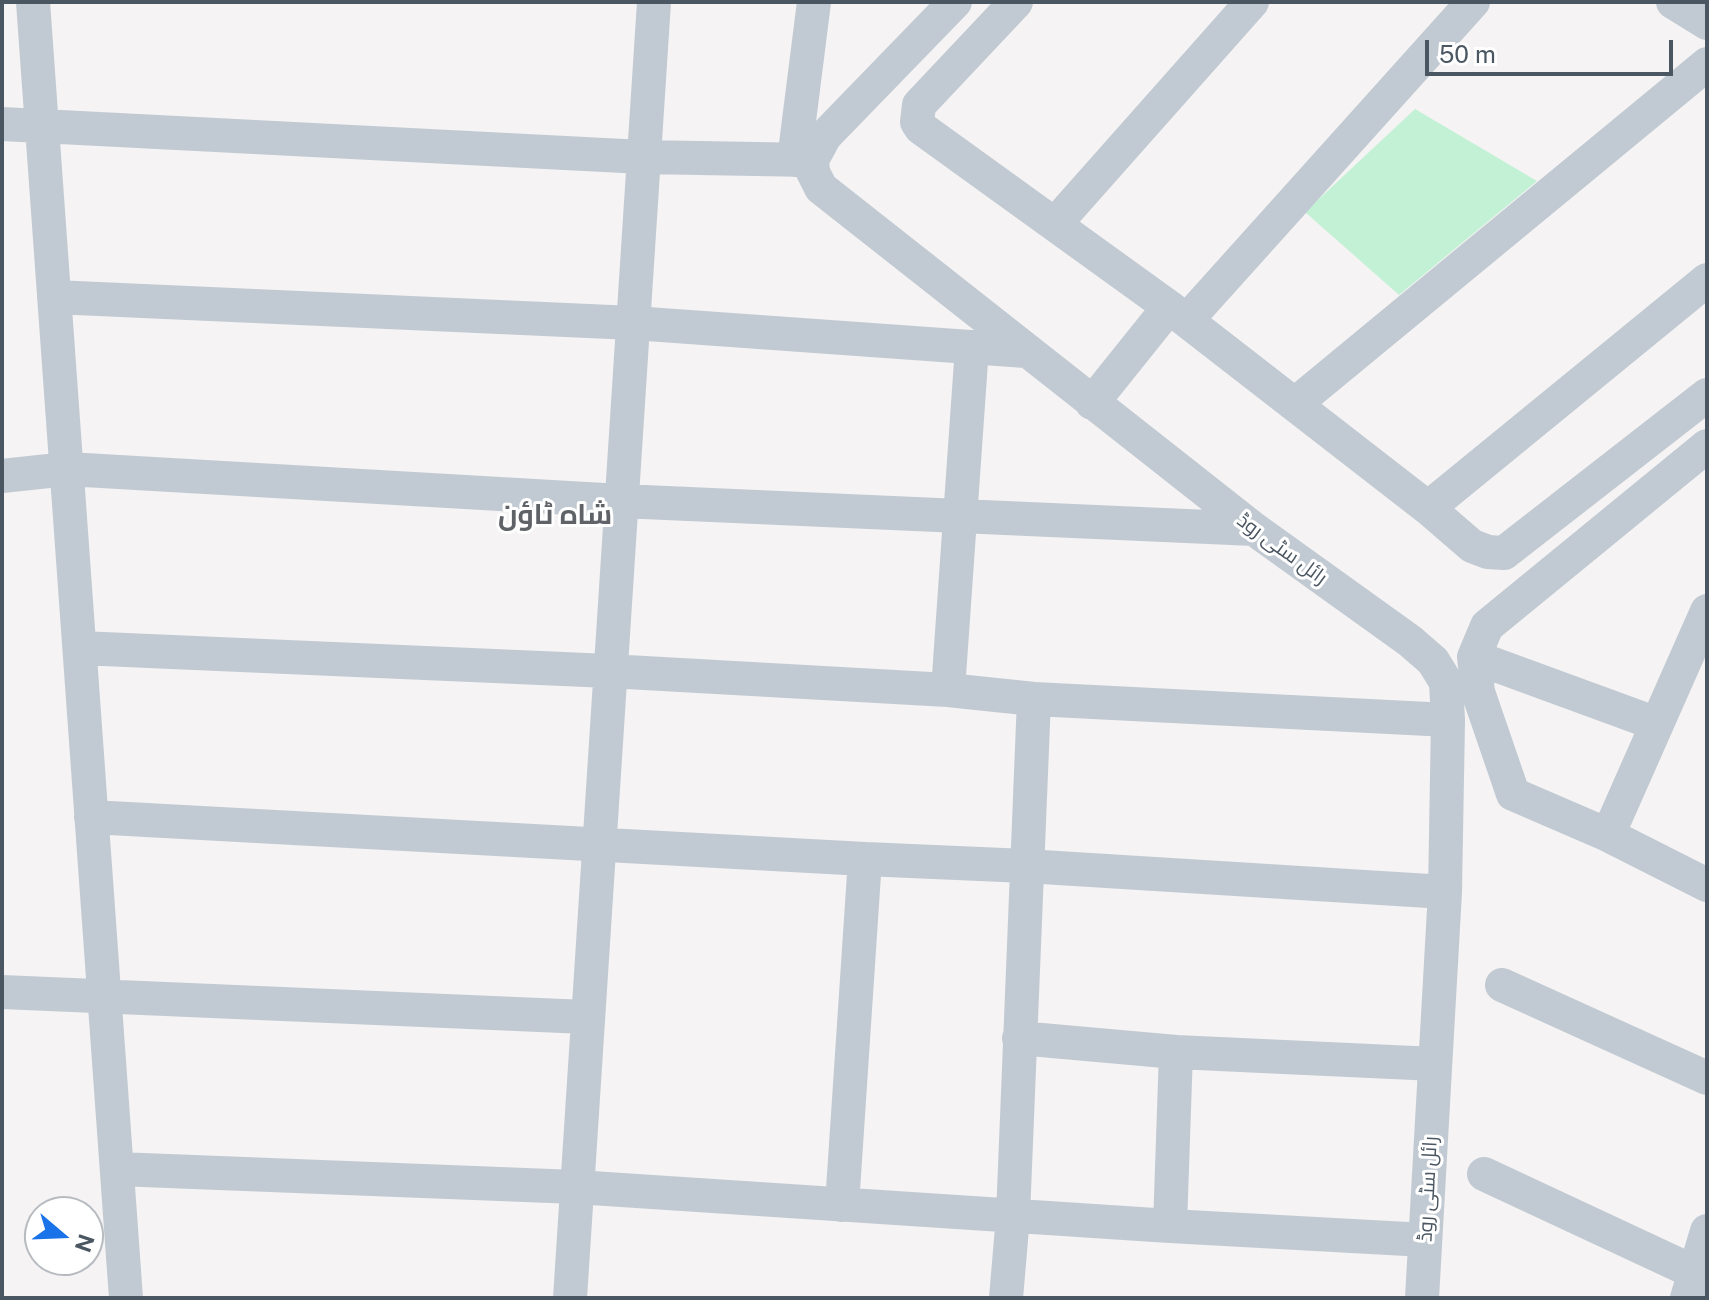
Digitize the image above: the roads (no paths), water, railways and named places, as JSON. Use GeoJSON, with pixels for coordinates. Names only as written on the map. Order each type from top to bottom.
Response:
{"type":"FeatureCollection","features":[{"type":"Feature","properties":{"kind":"street"},"geometry":{"type":"LineString","coordinates":[[33,2],[126,1298]]}},
{"type":"Feature","properties":{"kind":"street"},"geometry":{"type":"LineString","coordinates":[[570,1298],[654,2]]}},
{"type":"Feature","properties":{"kind":"street"},"geometry":{"type":"LineString","coordinates":[[803,160],[814,2]]}},
{"type":"Feature","properties":{"kind":"street"},"geometry":{"type":"LineString","coordinates":[[2,124],[643,157],[803,160],[955,2]]}},
{"type":"Feature","properties":{"kind":"street"},"geometry":{"type":"LineString","coordinates":[[1016,2],[919,105],[917,122],[921,128],[1178,314],[1428,508],[1472,546],[1488,552],[1504,553],[1707,395]]}},
{"type":"Feature","properties":{"kind":"street"},"geometry":{"type":"LineString","coordinates":[[1056,223],[1252,2]]}},
{"type":"Feature","properties":{"kind":"street"},"geometry":{"type":"LineString","coordinates":[[1092,403],[1473,2]]}},
{"type":"Feature","properties":{"kind":"street"},"geometry":{"type":"LineString","coordinates":[[1673,2],[1707,23]]}},
{"type":"Feature","properties":{"kind":"street"},"geometry":{"type":"LineString","coordinates":[[1295,404],[1707,64]]}},
{"type":"Feature","properties":{"kind":"street","name":"رائل سٹی روڈ"},"geometry":{"type":"LineString","coordinates":[[803,160],[821,188],[1254,529],[1410,641],[1433,661],[1446,682],[1445,892],[1422,1298]]}},
{"type":"Feature","properties":{"kind":"street"},"geometry":{"type":"LineString","coordinates":[[1428,508],[1707,280]]}},
{"type":"Feature","properties":{"kind":"street"},"geometry":{"type":"LineString","coordinates":[[54,297],[633,323],[1026,351]]}},
{"type":"Feature","properties":{"kind":"street"},"geometry":{"type":"LineString","coordinates":[[948,690],[972,347]]}},
{"type":"Feature","properties":{"kind":"street"},"geometry":{"type":"LineString","coordinates":[[1707,446],[1487,626],[1474,657],[1478,692],[1513,794],[1608,835],[1707,885]]}},
{"type":"Feature","properties":{"kind":"street"},"geometry":{"type":"LineString","coordinates":[[2,476],[67,469],[621,501],[1254,529]]}},
{"type":"Feature","properties":{"kind":"street"},"geometry":{"type":"LineString","coordinates":[[1608,835],[1707,611]]}},
{"type":"Feature","properties":{"kind":"street"},"geometry":{"type":"LineString","coordinates":[[80,648],[609,671],[948,690],[1034,699],[1448,720]]}},
{"type":"Feature","properties":{"kind":"street"},"geometry":{"type":"LineString","coordinates":[[1474,657],[1657,724]]}},
{"type":"Feature","properties":{"kind":"street"},"geometry":{"type":"LineString","coordinates":[[1006,1298],[1013,1216],[1034,699]]}},
{"type":"Feature","properties":{"kind":"street"},"geometry":{"type":"LineString","coordinates":[[91,817],[1026,866],[1445,892]]}},
{"type":"Feature","properties":{"kind":"street"},"geometry":{"type":"LineString","coordinates":[[842,1205],[865,859]]}},
{"type":"Feature","properties":{"kind":"street"},"geometry":{"type":"LineString","coordinates":[[1502,985],[1707,1078]]}},
{"type":"Feature","properties":{"kind":"street"},"geometry":{"type":"LineString","coordinates":[[2,992],[586,1017]]}},
{"type":"Feature","properties":{"kind":"street"},"geometry":{"type":"LineString","coordinates":[[1019,1038],[1176,1052],[1435,1064]]}},
{"type":"Feature","properties":{"kind":"street"},"geometry":{"type":"LineString","coordinates":[[1170,1226],[1176,1052]]}},
{"type":"Feature","properties":{"kind":"street"},"geometry":{"type":"LineString","coordinates":[[117,1169],[576,1187],[1425,1240]]}},
{"type":"Feature","properties":{"kind":"street"},"geometry":{"type":"LineString","coordinates":[[1484,1174],[1696,1283],[1707,1231]]}},
{"type":"Feature","properties":{"kind":"district","name":"شاہ ٹاؤن"},"geometry":{"type":"Point","coordinates":[555,515]}}]}
